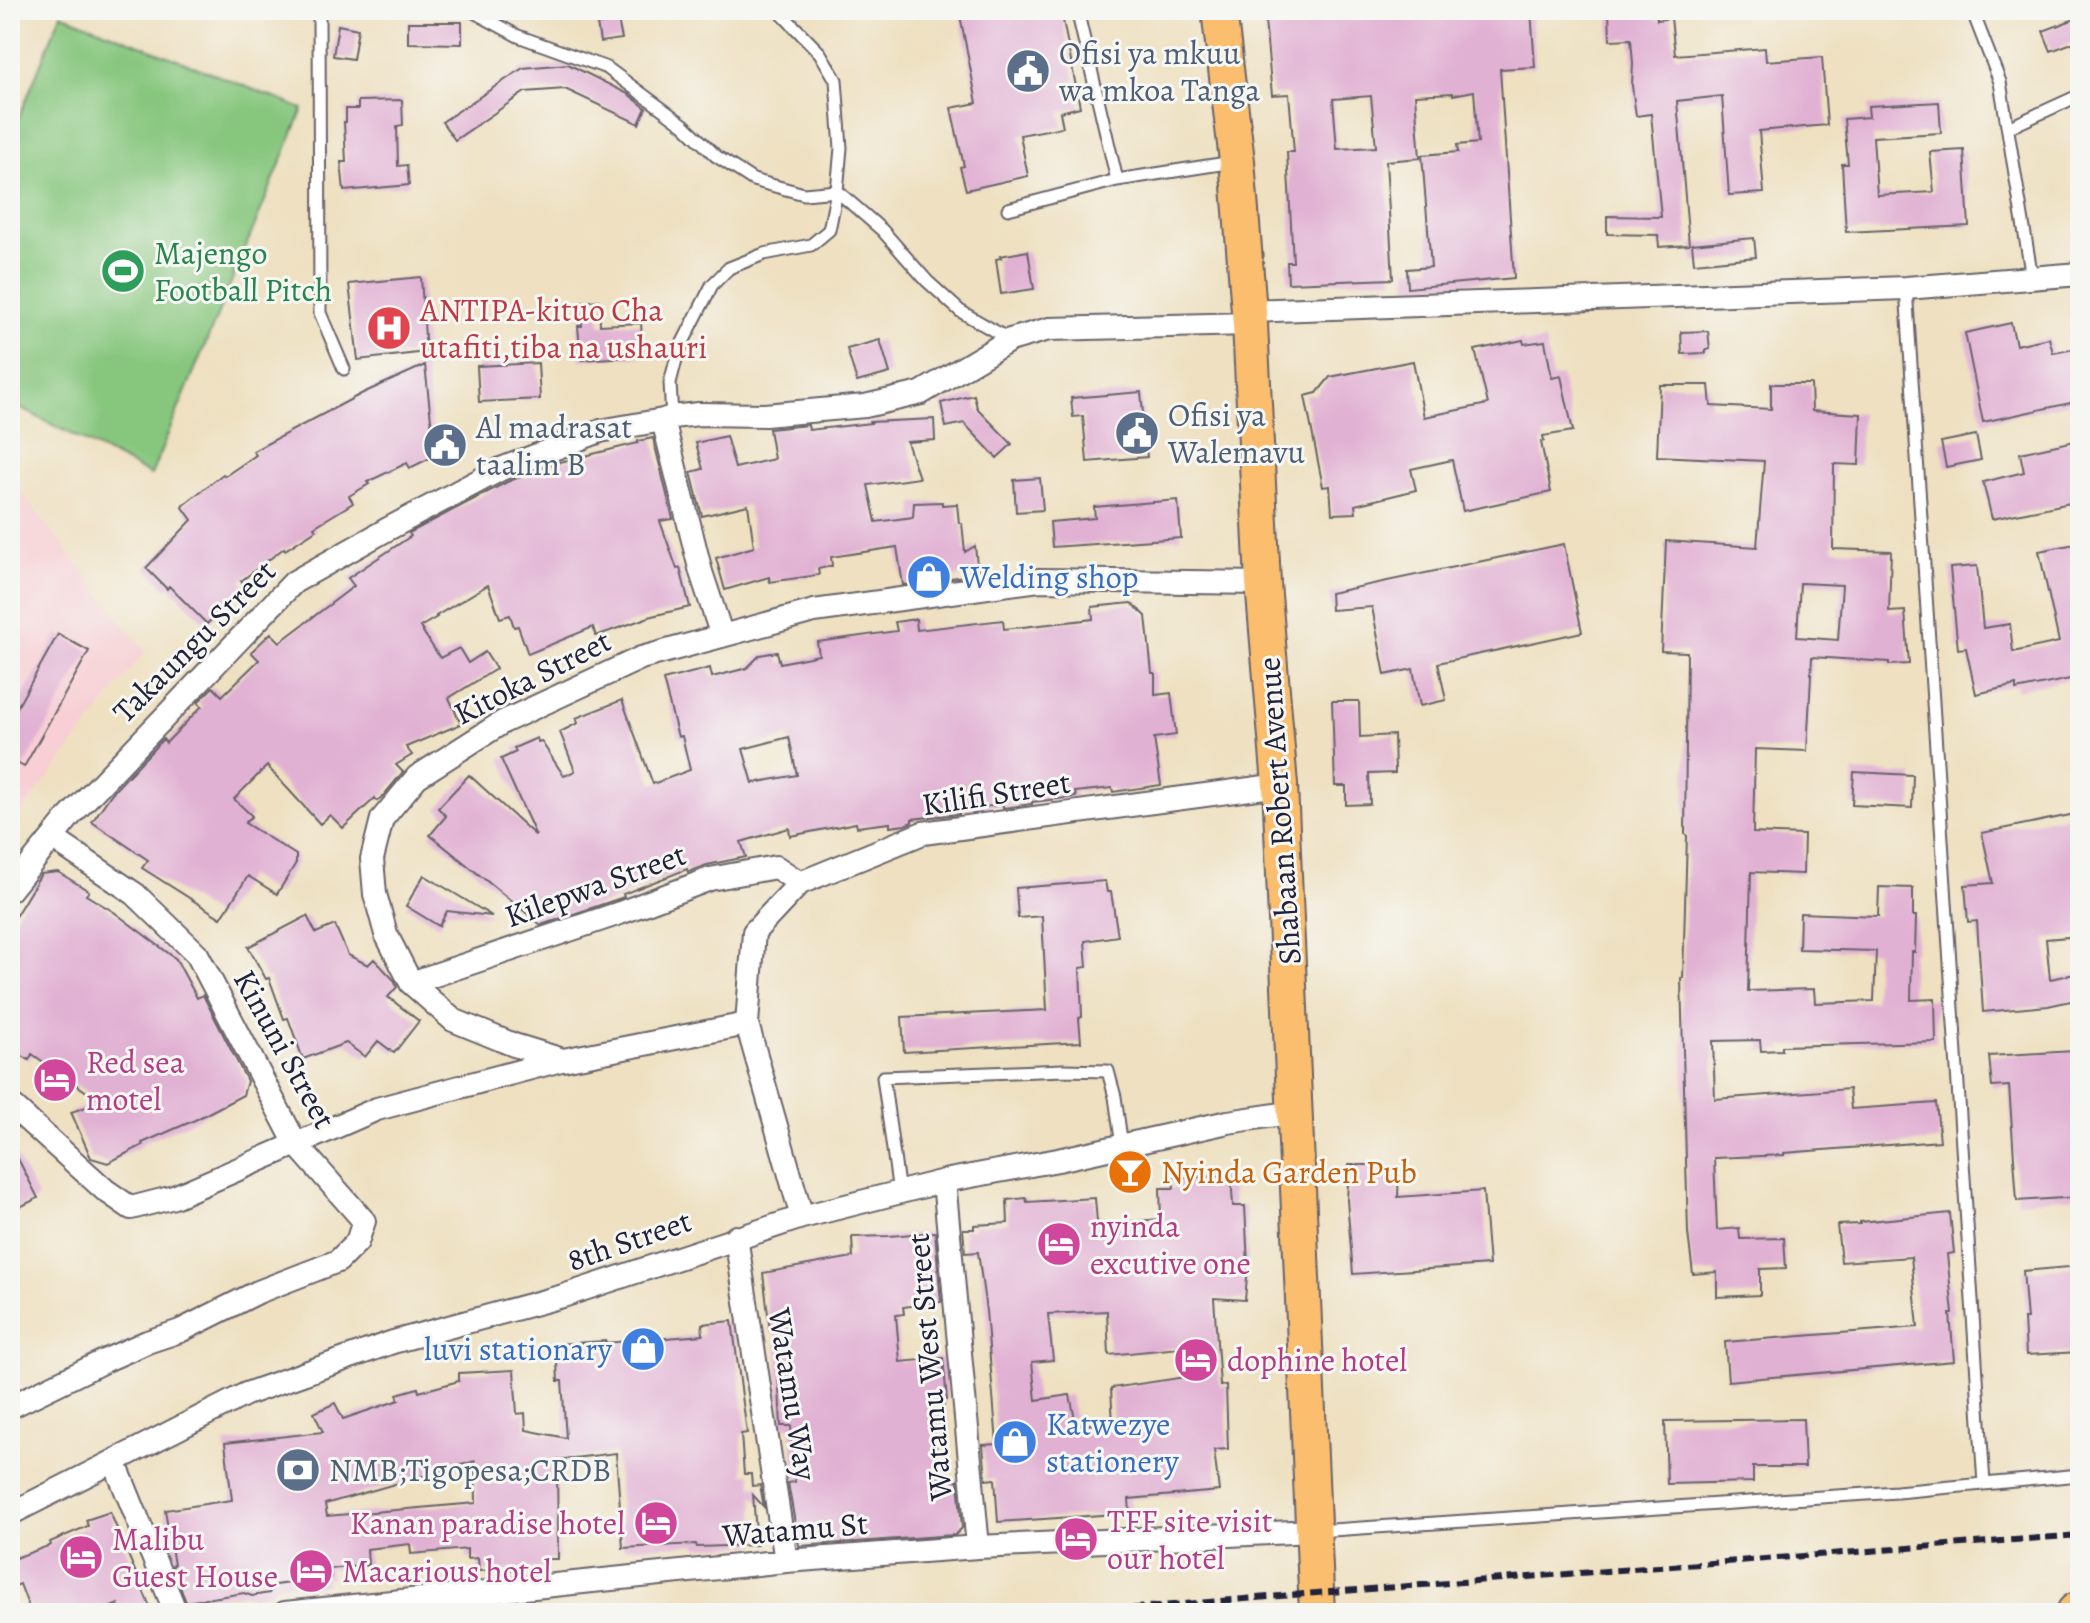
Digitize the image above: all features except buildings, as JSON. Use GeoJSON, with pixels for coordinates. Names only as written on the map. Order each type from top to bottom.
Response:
{"type":"FeatureCollection","features":[{"type":"Feature","properties":{"kind":"main road","name":"Shabaan Robert Avenue"},"geometry":{"type":"LineString","coordinates":[[1219,10],[1237,161],[1263,583],[1280,785],[1317,1613]]}},
{"type":"Feature","properties":{"kind":"street","name":"Takaungu Street"},"geometry":{"type":"LineString","coordinates":[[10,890],[69,817],[294,582],[501,469],[600,431],[699,414],[765,415],[865,406],[921,393],[1010,340],[1049,329],[1906,288],[2080,274]]}},
{"type":"Feature","properties":{"kind":"street"},"geometry":{"type":"LineString","coordinates":[[667,418],[701,572],[722,636]]}},
{"type":"Feature","properties":{"kind":"street","name":"Kitoka Street"},"geometry":{"type":"LineString","coordinates":[[747,1024],[563,1060],[514,1045],[453,1020],[411,983],[386,934],[375,894],[372,859],[382,819],[417,777],[503,722],[641,658],[814,611],[1039,580],[1263,583]]}},
{"type":"Feature","properties":{"kind":"street","name":"Kilifi Street"},"geometry":{"type":"LineString","coordinates":[[802,1217],[747,1024],[754,932],[800,883],[923,833],[1280,785]]}},
{"type":"Feature","properties":{"kind":"street","name":"Kinuni Street"},"geometry":{"type":"LineString","coordinates":[[10,1407],[104,1361],[180,1331],[258,1292],[338,1261],[357,1242],[364,1221],[296,1144],[197,954],[135,894],[52,838]]}},
{"type":"Feature","properties":{"kind":"street","name":"Kilepwa Street"},"geometry":{"type":"LineString","coordinates":[[411,983],[620,913],[710,879],[776,867],[800,883]]}},
{"type":"Feature","properties":{"kind":"street"},"geometry":{"type":"LineString","coordinates":[[10,1104],[105,1190],[131,1208],[174,1197],[377,1109],[563,1060]]}},
{"type":"Feature","properties":{"kind":"street","name":"8th Street"},"geometry":{"type":"LineString","coordinates":[[10,1514],[246,1394],[393,1342],[563,1296],[802,1217],[944,1181],[1058,1160],[1228,1122],[1296,1112]]}},
{"type":"Feature","properties":{"kind":"street","name":"Watamu West Street"},"geometry":{"type":"LineString","coordinates":[[944,1181],[978,1547]]}},
{"type":"Feature","properties":{"kind":"street","name":"Watamu Way"},"geometry":{"type":"LineString","coordinates":[[736,1237],[786,1561]]}},
{"type":"Feature","properties":{"kind":"street"},"geometry":{"type":"LineString","coordinates":[[114,1461],[176,1613]]}},
{"type":"Feature","properties":{"kind":"street","name":"Watamu St"},"geometry":{"type":"LineString","coordinates":[[285,1613],[786,1561],[978,1547],[1313,1531]]}},
{"type":"Feature","properties":{"kind":"lane"},"geometry":{"type":"LineString","coordinates":[[10,17],[13,10]]}},
{"type":"Feature","properties":{"kind":"lane"},"geometry":{"type":"LineString","coordinates":[[319,10],[320,313],[344,369]]}},
{"type":"Feature","properties":{"kind":"lane"},"geometry":{"type":"LineString","coordinates":[[470,10],[518,36],[607,68],[684,125],[716,156],[753,180],[804,194],[837,191],[882,230],[927,281],[960,311],[1010,340]]}},
{"type":"Feature","properties":{"kind":"lane"},"geometry":{"type":"LineString","coordinates":[[667,418],[670,383],[678,352],[712,285],[729,268],[764,254],[811,245],[829,230],[841,148],[836,80],[820,53],[778,10]]}},
{"type":"Feature","properties":{"kind":"lane"},"geometry":{"type":"LineString","coordinates":[[1077,10],[1117,180]]}},
{"type":"Feature","properties":{"kind":"lane"},"geometry":{"type":"LineString","coordinates":[[1972,10],[2000,82],[2032,278]]}},
{"type":"Feature","properties":{"kind":"lane"},"geometry":{"type":"LineString","coordinates":[[2008,128],[2080,95]]}},
{"type":"Feature","properties":{"kind":"lane"},"geometry":{"type":"LineString","coordinates":[[1008,209],[1117,180],[1237,161]]}},
{"type":"Feature","properties":{"kind":"lane"},"geometry":{"type":"LineString","coordinates":[[1906,288],[1984,1484]]}},
{"type":"Feature","properties":{"kind":"lane"},"geometry":{"type":"LineString","coordinates":[[899,1193],[883,1077],[1108,1071],[1122,1146]]}},
{"type":"Feature","properties":{"kind":"lane"},"geometry":{"type":"LineString","coordinates":[[1313,1531],[1897,1492],[2080,1475]]}},
{"type":"Feature","properties":{"kind":"shaded area"},"geometry":{"type":"Polygon","coordinates":[[[10,485],[21,492],[145,651],[10,828],[10,485]]]}},
{"type":"Feature","properties":{"kind":"green space","name":"Majengo Football Pitch"},"geometry":{"type":"Polygon","coordinates":[[[61,14],[303,109],[151,475],[10,403],[10,139],[61,14]]]}},
{"type":"Feature","properties":{"kind":"railway"},"geometry":{"type":"LineString","coordinates":[[1077,1613],[2080,1535]]}},
{"type":"Feature","properties":{"kind":"place","name":"Ofisi ya mkuu wa mkoa Tanga"},"geometry":{"type":"Point","coordinates":[1028,71]}},
{"type":"Feature","properties":{"kind":"place","name":"Majengo Football Pitch"},"geometry":{"type":"Point","coordinates":[123,271]}},
{"type":"Feature","properties":{"kind":"place","name":"ANTIPA-kituo Cha utafiti,tiba na ushauri"},"geometry":{"type":"Point","coordinates":[389,328]}},
{"type":"Feature","properties":{"kind":"place","name":"Ofisi ya Walemavu"},"geometry":{"type":"Point","coordinates":[1137,433]}},
{"type":"Feature","properties":{"kind":"place","name":"Al madrasat taalim B"},"geometry":{"type":"Point","coordinates":[445,445]}},
{"type":"Feature","properties":{"kind":"place","name":"Welding shop"},"geometry":{"type":"Point","coordinates":[929,577]}},
{"type":"Feature","properties":{"kind":"place","name":"Red sea motel"},"geometry":{"type":"Point","coordinates":[55,1080]}},
{"type":"Feature","properties":{"kind":"place","name":"Nyinda Garden Pub"},"geometry":{"type":"Point","coordinates":[1130,1172]}},
{"type":"Feature","properties":{"kind":"place","name":"nyinda excutive one"},"geometry":{"type":"Point","coordinates":[1059,1244]}},
{"type":"Feature","properties":{"kind":"place","name":"luvi stationary"},"geometry":{"type":"Point","coordinates":[643,1349]}},
{"type":"Feature","properties":{"kind":"place","name":"dophine hotel"},"geometry":{"type":"Point","coordinates":[1196,1360]}},
{"type":"Feature","properties":{"kind":"place","name":"Katwezye stationery"},"geometry":{"type":"Point","coordinates":[1015,1442]}},
{"type":"Feature","properties":{"kind":"place","name":"NMB;Tigopesa;CRDB"},"geometry":{"type":"Point","coordinates":[298,1470]}},
{"type":"Feature","properties":{"kind":"place","name":"Kanan paradise hotel"},"geometry":{"type":"Point","coordinates":[656,1523]}},
{"type":"Feature","properties":{"kind":"place","name":"TFF site visit our hotel"},"geometry":{"type":"Point","coordinates":[1076,1539]}},
{"type":"Feature","properties":{"kind":"place","name":"Malibu Guest House"},"geometry":{"type":"Point","coordinates":[81,1557]}},
{"type":"Feature","properties":{"kind":"place","name":"Macarious hotel"},"geometry":{"type":"Point","coordinates":[311,1571]}}]}
